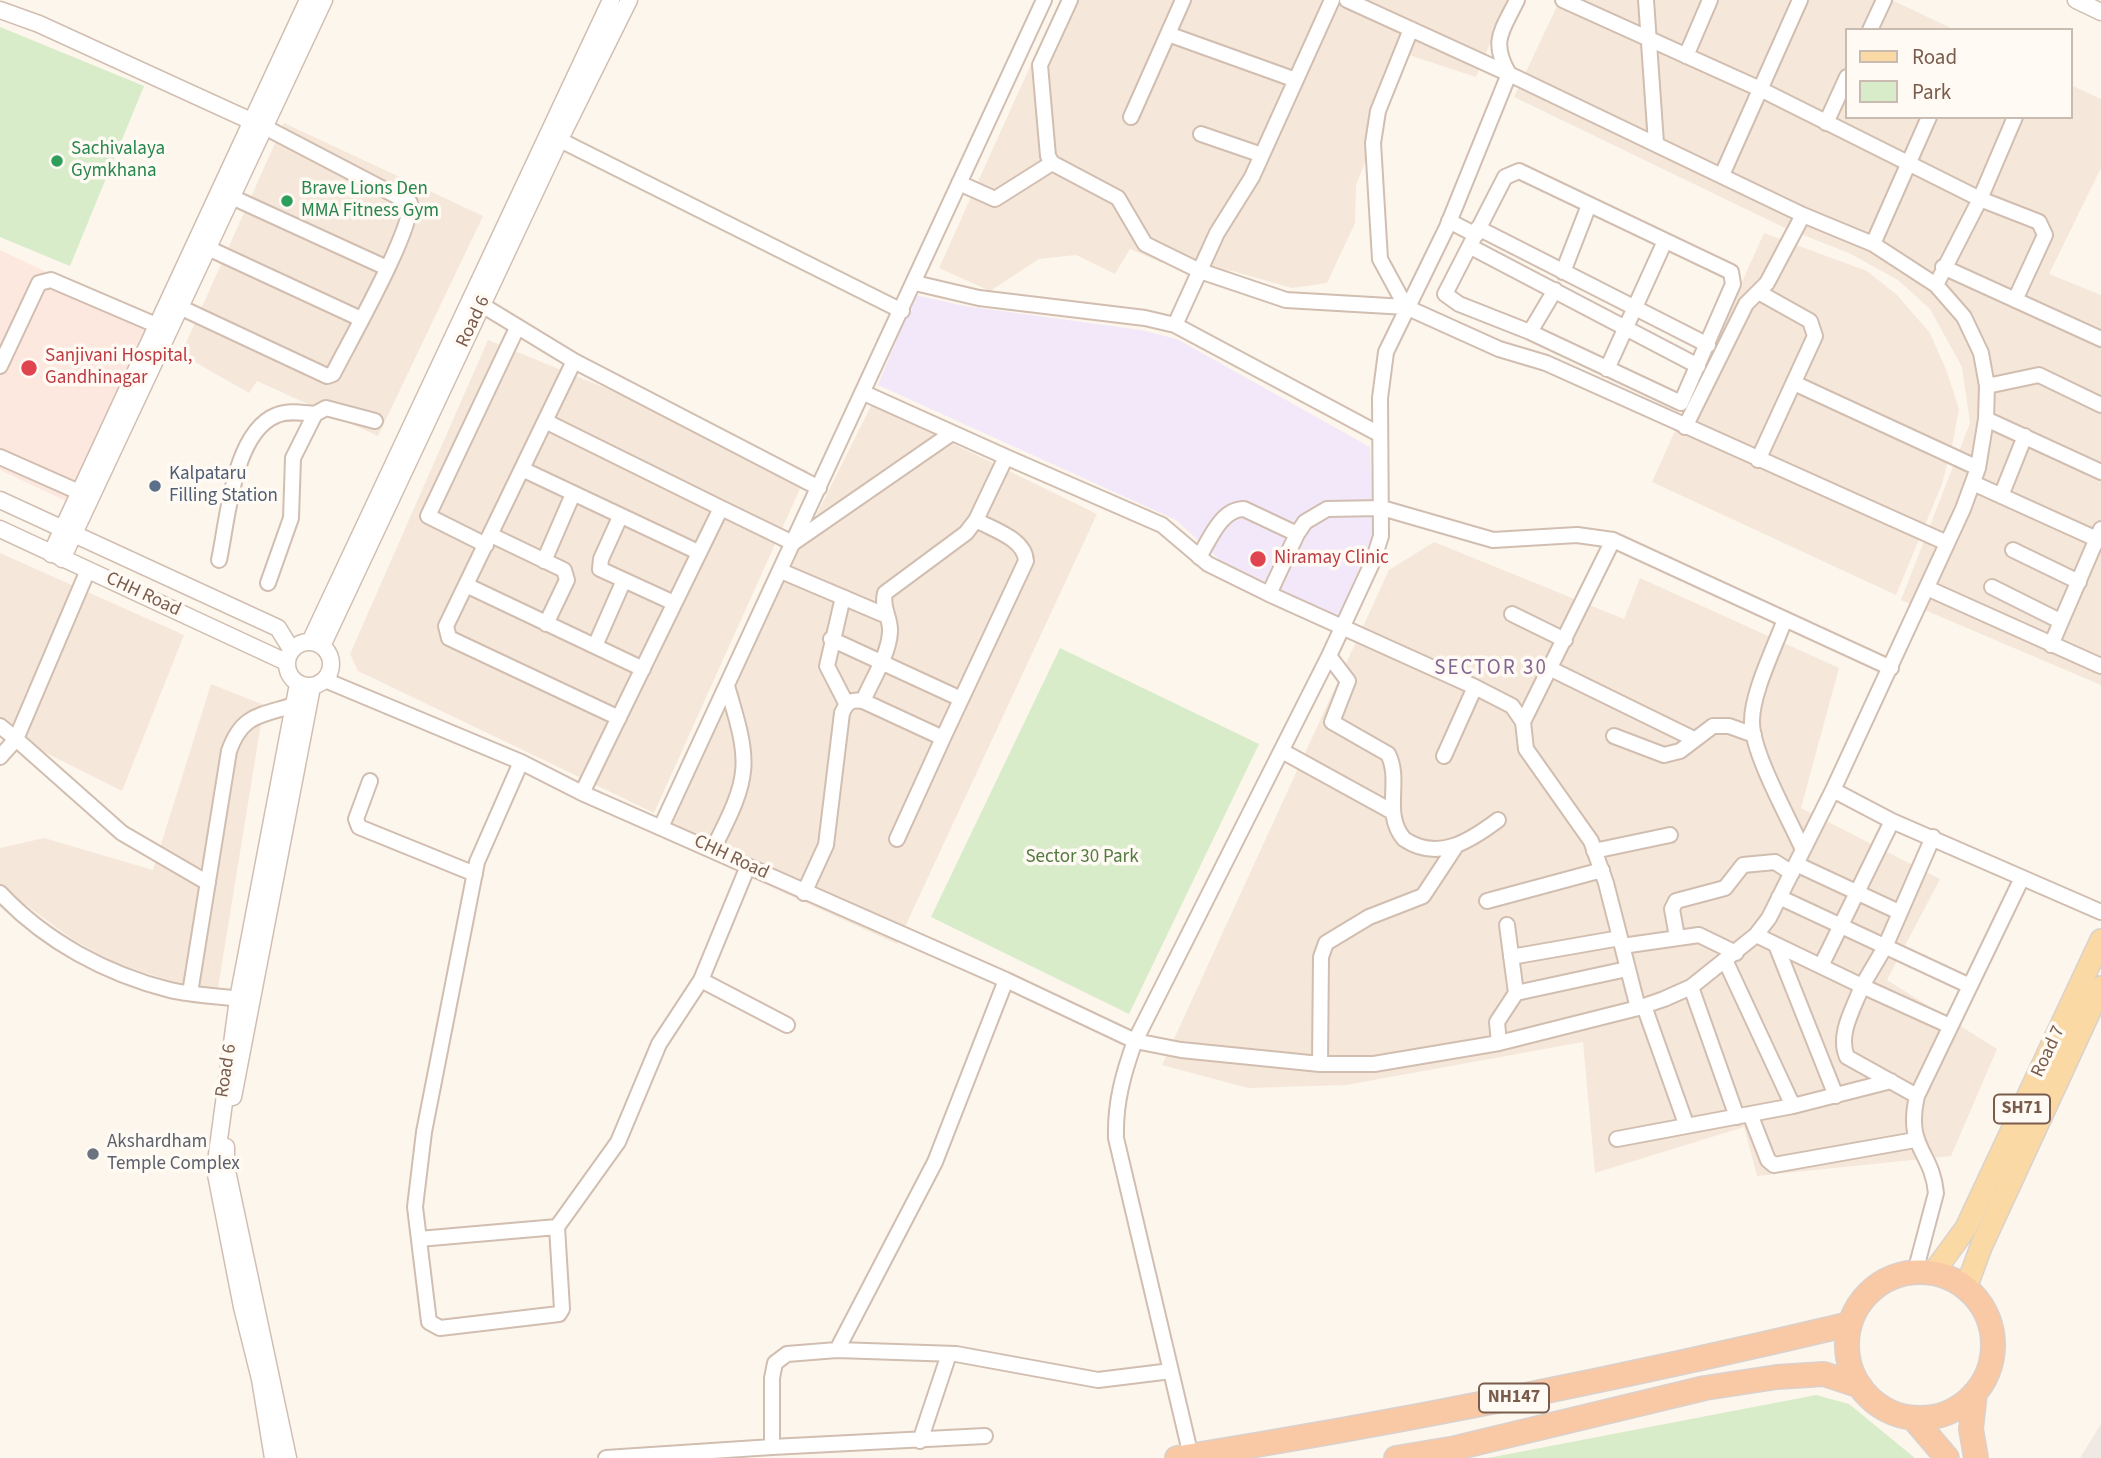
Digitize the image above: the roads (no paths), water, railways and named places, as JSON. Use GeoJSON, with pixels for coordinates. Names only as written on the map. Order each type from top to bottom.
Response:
{"type":"FeatureCollection","features":[{"type":"Feature","properties":{"kind":"highway"},"geometry":{"type":"LineString","coordinates":[[1860,1387],[1849,1361],[1850,1324],[1863,1299],[1875,1287],[1892,1277],[1924,1272],[1966,1288],[1979,1303],[1988,1320],[1992,1341],[1990,1363],[1975,1393],[1972,1429],[1976,1458]]}},
{"type":"Feature","properties":{"kind":"highway","name":"NH147"},"geometry":{"type":"LineString","coordinates":[[1184,1457],[1366,1428],[1562,1389],[1850,1324]]}},
{"type":"Feature","properties":{"kind":"highway","name":"NH147"},"geometry":{"type":"LineString","coordinates":[[1396,1458],[1456,1448],[1705,1388],[1824,1374],[1860,1387],[1886,1410],[1913,1418],[1947,1458]]}},
{"type":"Feature","properties":{"kind":"highway"},"geometry":{"type":"LineString","coordinates":[[1913,1418],[1950,1412],[1975,1393]]}},
{"type":"Feature","properties":{"kind":"main road","name":"Road 7"},"geometry":{"type":"LineString","coordinates":[[1924,1272],[1966,1228],[2101,940]]}},
{"type":"Feature","properties":{"kind":"main road","name":"Road 7"},"geometry":{"type":"LineString","coordinates":[[1966,1288],[1981,1247],[2101,987]]}},
{"type":"Feature","properties":{"kind":"street"},"geometry":{"type":"LineString","coordinates":[[258,124],[308,0]]}},
{"type":"Feature","properties":{"kind":"street"},"geometry":{"type":"LineString","coordinates":[[57,556],[258,124],[324,0]]}},
{"type":"Feature","properties":{"kind":"street","name":"Road 6"},"geometry":{"type":"LineString","coordinates":[[316,644],[482,305],[611,0]]}},
{"type":"Feature","properties":{"kind":"street","name":"Road 6"},"geometry":{"type":"LineString","coordinates":[[316,644],[554,137],[629,0]]}},
{"type":"Feature","properties":{"kind":"street"},"geometry":{"type":"LineString","coordinates":[[661,827],[1044,0]]}},
{"type":"Feature","properties":{"kind":"street"},"geometry":{"type":"LineString","coordinates":[[1070,0],[1040,65],[1046,147],[1052,163],[1118,198],[1145,244],[1200,271],[1286,300],[1406,307],[1499,349],[1546,363],[1947,543]]}},
{"type":"Feature","properties":{"kind":"street"},"geometry":{"type":"LineString","coordinates":[[1131,117],[1183,0]]}},
{"type":"Feature","properties":{"kind":"street"},"geometry":{"type":"LineString","coordinates":[[1175,326],[1217,233],[1252,177],[1332,0]]}},
{"type":"Feature","properties":{"kind":"street","name":"CHH Road"},"geometry":{"type":"LineString","coordinates":[[312,684],[521,762],[582,793],[1006,980],[1135,1041],[1181,1050],[1320,1064],[1374,1064],[1499,1042],[1641,1007],[1691,987],[1756,934],[1780,898],[1891,668],[1978,468],[1986,419],[1987,386],[1981,353],[1964,317],[1936,285],[1873,244],[1803,215],[1509,74],[1347,0]]}},
{"type":"Feature","properties":{"kind":"street"},"geometry":{"type":"LineString","coordinates":[[1377,15],[1384,0]]}},
{"type":"Feature","properties":{"kind":"street"},"geometry":{"type":"LineString","coordinates":[[1184,1457],[1171,1371],[1116,1139],[1116,1105],[1122,1077],[1135,1041],[1343,627],[1381,536],[1379,435],[1381,376],[1386,352],[1449,220],[1509,74],[1498,55],[1498,41],[1517,0]]}},
{"type":"Feature","properties":{"kind":"street"},"geometry":{"type":"LineString","coordinates":[[1563,0],[1760,89],[1980,199],[2039,222],[2045,235],[2015,300]]}},
{"type":"Feature","properties":{"kind":"street"},"geometry":{"type":"LineString","coordinates":[[1646,0],[1656,144]]}},
{"type":"Feature","properties":{"kind":"street"},"geometry":{"type":"LineString","coordinates":[[1686,56],[1710,0]]}},
{"type":"Feature","properties":{"kind":"street"},"geometry":{"type":"LineString","coordinates":[[1722,175],[1800,0]]}},
{"type":"Feature","properties":{"kind":"street"},"geometry":{"type":"LineString","coordinates":[[1871,28],[1884,0]]}},
{"type":"Feature","properties":{"kind":"street"},"geometry":{"type":"LineString","coordinates":[[2076,0],[2101,12]]}},
{"type":"Feature","properties":{"kind":"street"},"geometry":{"type":"LineString","coordinates":[[0,10],[50,29],[258,124],[410,203],[407,223],[387,268],[333,374],[327,376],[173,304]]}},
{"type":"Feature","properties":{"kind":"street"},"geometry":{"type":"LineString","coordinates":[[1406,307],[1380,259],[1373,143],[1378,111],[1411,29]]}},
{"type":"Feature","properties":{"kind":"street"},"geometry":{"type":"LineString","coordinates":[[1168,34],[1296,80]]}},
{"type":"Feature","properties":{"kind":"street"},"geometry":{"type":"LineString","coordinates":[[1826,122],[1846,79]]}},
{"type":"Feature","properties":{"kind":"street"},"geometry":{"type":"LineString","coordinates":[[1873,244],[1928,119]]}},
{"type":"Feature","properties":{"kind":"street"},"geometry":{"type":"LineString","coordinates":[[1936,285],[1980,199],[2014,119]]}},
{"type":"Feature","properties":{"kind":"street"},"geometry":{"type":"LineString","coordinates":[[1201,134],[1262,155]]}},
{"type":"Feature","properties":{"kind":"street"},"geometry":{"type":"LineString","coordinates":[[554,137],[902,311]]}},
{"type":"Feature","properties":{"kind":"street"},"geometry":{"type":"LineString","coordinates":[[959,183],[995,199],[1052,163]]}},
{"type":"Feature","properties":{"kind":"street"},"geometry":{"type":"LineString","coordinates":[[1518,171],[1731,272],[1733,284],[1681,403],[1530,332],[1459,304],[1445,294],[1475,237],[1510,172],[1518,171]]}},
{"type":"Feature","properties":{"kind":"street"},"geometry":{"type":"LineString","coordinates":[[225,194],[387,268]]}},
{"type":"Feature","properties":{"kind":"street"},"geometry":{"type":"LineString","coordinates":[[1563,272],[1589,205]]}},
{"type":"Feature","properties":{"kind":"street"},"geometry":{"type":"LineString","coordinates":[[1685,426],[1746,304],[1760,292],[1803,215]]}},
{"type":"Feature","properties":{"kind":"street"},"geometry":{"type":"LineString","coordinates":[[1449,220],[1555,290],[1626,328],[1703,355]]}},
{"type":"Feature","properties":{"kind":"street"},"geometry":{"type":"LineString","coordinates":[[1475,237],[1563,272],[1635,307],[1717,363]]}},
{"type":"Feature","properties":{"kind":"street"},"geometry":{"type":"LineString","coordinates":[[1607,369],[1665,241]]}},
{"type":"Feature","properties":{"kind":"street"},"geometry":{"type":"LineString","coordinates":[[201,245],[361,319]]}},
{"type":"Feature","properties":{"kind":"street"},"geometry":{"type":"LineString","coordinates":[[1943,267],[2101,340]]}},
{"type":"Feature","properties":{"kind":"street"},"geometry":{"type":"LineString","coordinates":[[0,366],[39,283],[51,280],[156,325]]}},
{"type":"Feature","properties":{"kind":"street"},"geometry":{"type":"LineString","coordinates":[[915,283],[979,298],[1145,318],[1175,326],[1379,435]]}},
{"type":"Feature","properties":{"kind":"street"},"geometry":{"type":"LineString","coordinates":[[1530,332],[1555,290]]}},
{"type":"Feature","properties":{"kind":"street"},"geometry":{"type":"LineString","coordinates":[[1758,460],[1815,336],[1815,327],[1810,321],[1760,292]]}},
{"type":"Feature","properties":{"kind":"street"},"geometry":{"type":"LineString","coordinates":[[85,495],[156,325],[173,304]]}},
{"type":"Feature","properties":{"kind":"street"},"geometry":{"type":"LineString","coordinates":[[482,305],[575,361],[820,488]]}},
{"type":"Feature","properties":{"kind":"street"},"geometry":{"type":"LineString","coordinates":[[0,328],[14,335]]}},
{"type":"Feature","properties":{"kind":"street"},"geometry":{"type":"LineString","coordinates":[[517,328],[428,516],[564,570],[567,580],[547,624]]}},
{"type":"Feature","properties":{"kind":"street"},"geometry":{"type":"LineString","coordinates":[[575,361],[446,626],[449,638],[619,718]]}},
{"type":"Feature","properties":{"kind":"street"},"geometry":{"type":"LineString","coordinates":[[1987,386],[2039,375],[2101,405]]}},
{"type":"Feature","properties":{"kind":"street"},"geometry":{"type":"LineString","coordinates":[[1794,383],[1978,468]]}},
{"type":"Feature","properties":{"kind":"street"},"geometry":{"type":"LineString","coordinates":[[864,393],[1162,525],[1199,556],[1269,594],[1512,706],[1523,722],[1526,749],[1594,851],[1602,870],[1628,969],[1686,1124]]}},
{"type":"Feature","properties":{"kind":"street"},"geometry":{"type":"LineString","coordinates":[[219,560],[242,456],[253,434],[280,414],[314,414],[327,408],[374,421]]}},
{"type":"Feature","properties":{"kind":"street"},"geometry":{"type":"LineString","coordinates":[[268,583],[291,518],[293,458],[314,414]]}},
{"type":"Feature","properties":{"kind":"street"},"geometry":{"type":"LineString","coordinates":[[1986,419],[2101,472]]}},
{"type":"Feature","properties":{"kind":"street"},"geometry":{"type":"LineString","coordinates":[[545,421],[793,543]]}},
{"type":"Feature","properties":{"kind":"street"},"geometry":{"type":"LineString","coordinates":[[793,543],[952,433]]}},
{"type":"Feature","properties":{"kind":"street"},"geometry":{"type":"LineString","coordinates":[[2001,496],[2025,436]]}},
{"type":"Feature","properties":{"kind":"street"},"geometry":{"type":"LineString","coordinates":[[0,457],[85,495]]}},
{"type":"Feature","properties":{"kind":"street"},"geometry":{"type":"LineString","coordinates":[[863,701],[889,640],[891,627],[882,604],[885,593],[966,533],[976,520],[1006,457]]}},
{"type":"Feature","properties":{"kind":"street"},"geometry":{"type":"LineString","coordinates":[[522,469],[698,552]]}},
{"type":"Feature","properties":{"kind":"street"},"geometry":{"type":"LineString","coordinates":[[1973,483],[2099,536],[2051,645]]}},
{"type":"Feature","properties":{"kind":"street"},"geometry":{"type":"LineString","coordinates":[[544,561],[573,494]]}},
{"type":"Feature","properties":{"kind":"street"},"geometry":{"type":"LineString","coordinates":[[0,500],[278,628],[289,656],[289,675],[312,684],[331,659],[316,644],[289,656]]}},
{"type":"Feature","properties":{"kind":"street"},"geometry":{"type":"LineString","coordinates":[[582,793],[721,508]]}},
{"type":"Feature","properties":{"kind":"street"},"geometry":{"type":"LineString","coordinates":[[1269,594],[1305,522],[1327,509],[1382,508],[1493,540],[1577,535],[1613,540],[1891,668]]}},
{"type":"Feature","properties":{"kind":"street"},"geometry":{"type":"LineString","coordinates":[[1199,556],[1227,513],[1235,509],[1244,509],[1297,534]]}},
{"type":"Feature","properties":{"kind":"street"},"geometry":{"type":"LineString","coordinates":[[620,517],[599,564],[600,569],[674,603]]}},
{"type":"Feature","properties":{"kind":"street"},"geometry":{"type":"LineString","coordinates":[[897,839],[1026,561],[1025,551],[1018,543],[976,520]]}},
{"type":"Feature","properties":{"kind":"street","name":"CHH Road"},"geometry":{"type":"LineString","coordinates":[[0,529],[88,570],[289,656]]}},
{"type":"Feature","properties":{"kind":"street"},"geometry":{"type":"LineString","coordinates":[[1523,722],[1613,540]]}},
{"type":"Feature","properties":{"kind":"street"},"geometry":{"type":"LineString","coordinates":[[2013,550],[2079,582]]}},
{"type":"Feature","properties":{"kind":"street"},"geometry":{"type":"LineString","coordinates":[[0,757],[16,739],[88,570]]}},
{"type":"Feature","properties":{"kind":"street"},"geometry":{"type":"LineString","coordinates":[[781,571],[887,616]]}},
{"type":"Feature","properties":{"kind":"street"},"geometry":{"type":"LineString","coordinates":[[595,646],[624,580]]}},
{"type":"Feature","properties":{"kind":"street"},"geometry":{"type":"LineString","coordinates":[[466,585],[643,668]]}},
{"type":"Feature","properties":{"kind":"street"},"geometry":{"type":"LineString","coordinates":[[1992,587],[2060,621]]}},
{"type":"Feature","properties":{"kind":"street"},"geometry":{"type":"LineString","coordinates":[[1927,588],[2101,666]]}},
{"type":"Feature","properties":{"kind":"street"},"geometry":{"type":"LineString","coordinates":[[843,597],[831,639],[827,666],[846,703]]}},
{"type":"Feature","properties":{"kind":"street"},"geometry":{"type":"LineString","coordinates":[[1512,614],[1565,640]]}},
{"type":"Feature","properties":{"kind":"street"},"geometry":{"type":"LineString","coordinates":[[1785,619],[1754,705],[1754,735],[1803,850]]}},
{"type":"Feature","properties":{"kind":"street"},"geometry":{"type":"LineString","coordinates":[[831,639],[961,699]]}},
{"type":"Feature","properties":{"kind":"street"},"geometry":{"type":"LineString","coordinates":[[1329,656],[1348,681],[1332,722],[1388,754],[1392,768],[1391,811],[1399,834],[1410,844],[1431,849],[1457,846],[1475,838],[1498,820]]}},
{"type":"Feature","properties":{"kind":"street"},"geometry":{"type":"LineString","coordinates":[[1551,669],[1694,738]]}},
{"type":"Feature","properties":{"kind":"street","name":"Road 6"},"geometry":{"type":"LineString","coordinates":[[273,1458],[260,1379],[242,1307],[215,1169],[294,705],[312,684]]}},
{"type":"Feature","properties":{"kind":"street","name":"Road 6"},"geometry":{"type":"LineString","coordinates":[[288,1458],[226,1166],[227,1133],[245,1000],[312,684]]}},
{"type":"Feature","properties":{"kind":"street"},"geometry":{"type":"LineString","coordinates":[[713,849],[739,799],[744,776],[743,739],[727,686]]}},
{"type":"Feature","properties":{"kind":"street"},"geometry":{"type":"LineString","coordinates":[[1444,756],[1475,687]]}},
{"type":"Feature","properties":{"kind":"street"},"geometry":{"type":"LineString","coordinates":[[804,893],[826,845],[842,713],[846,703],[863,701],[943,738]]}},
{"type":"Feature","properties":{"kind":"street"},"geometry":{"type":"LineString","coordinates":[[190,993],[229,751],[236,733],[250,719],[294,705]]}},
{"type":"Feature","properties":{"kind":"street"},"geometry":{"type":"LineString","coordinates":[[1614,736],[1664,755],[1680,751],[1713,726],[1720,725],[1754,735]]}},
{"type":"Feature","properties":{"kind":"street"},"geometry":{"type":"LineString","coordinates":[[0,726],[122,833],[208,883]]}},
{"type":"Feature","properties":{"kind":"street"},"geometry":{"type":"LineString","coordinates":[[1282,751],[1391,811]]}},
{"type":"Feature","properties":{"kind":"street"},"geometry":{"type":"LineString","coordinates":[[521,762],[475,874],[424,1132],[415,1207],[429,1322],[440,1328],[559,1314],[562,1309],[557,1227],[618,1142],[659,1044],[701,979],[748,866]]}},
{"type":"Feature","properties":{"kind":"street"},"geometry":{"type":"LineString","coordinates":[[370,780],[356,819],[359,827],[475,874]]}},
{"type":"Feature","properties":{"kind":"street"},"geometry":{"type":"LineString","coordinates":[[1833,790],[1892,821],[2101,912]]}},
{"type":"Feature","properties":{"kind":"street"},"geometry":{"type":"LineString","coordinates":[[1821,966],[1892,821]]}},
{"type":"Feature","properties":{"kind":"street"},"geometry":{"type":"LineString","coordinates":[[1594,851],[1670,835]]}},
{"type":"Feature","properties":{"kind":"street"},"geometry":{"type":"LineString","coordinates":[[1917,1096],[1847,1057],[1843,1047],[1844,1033],[1862,986],[1885,947],[1933,837]]}},
{"type":"Feature","properties":{"kind":"street"},"geometry":{"type":"LineString","coordinates":[[1320,1064],[1321,957],[1326,943],[1377,912],[1423,896],[1457,846]]}},
{"type":"Feature","properties":{"kind":"street"},"geometry":{"type":"LineString","coordinates":[[1677,937],[1672,909],[1676,901],[1725,888],[1743,865],[1775,862],[1857,891],[1899,912]]}},
{"type":"Feature","properties":{"kind":"street"},"geometry":{"type":"LineString","coordinates":[[1487,901],[1602,870]]}},
{"type":"Feature","properties":{"kind":"street"},"geometry":{"type":"LineString","coordinates":[[1924,1272],[1936,1193],[1935,1180],[1915,1140],[1912,1117],[1917,1096],[2022,878]]}},
{"type":"Feature","properties":{"kind":"street"},"geometry":{"type":"LineString","coordinates":[[2,897],[79,955],[116,974],[172,991],[245,1000]]}},
{"type":"Feature","properties":{"kind":"street"},"geometry":{"type":"LineString","coordinates":[[1780,898],[1970,986]]}},
{"type":"Feature","properties":{"kind":"street"},"geometry":{"type":"LineString","coordinates":[[1499,1042],[1497,1021],[1516,993],[1507,925]]}},
{"type":"Feature","properties":{"kind":"street"},"geometry":{"type":"LineString","coordinates":[[1756,934],[1950,1026]]}},
{"type":"Feature","properties":{"kind":"street"},"geometry":{"type":"LineString","coordinates":[[1511,957],[1621,942],[1706,937],[1731,957],[1793,1106]]}},
{"type":"Feature","properties":{"kind":"street"},"geometry":{"type":"LineString","coordinates":[[1776,945],[1836,1096]]}},
{"type":"Feature","properties":{"kind":"street"},"geometry":{"type":"LineString","coordinates":[[1516,993],[1628,969]]}},
{"type":"Feature","properties":{"kind":"street"},"geometry":{"type":"LineString","coordinates":[[701,979],[787,1026]]}},
{"type":"Feature","properties":{"kind":"street"},"geometry":{"type":"LineString","coordinates":[[836,1350],[935,1162],[1006,980]]}},
{"type":"Feature","properties":{"kind":"street"},"geometry":{"type":"LineString","coordinates":[[1691,987],[1743,1115],[1768,1160],[1774,1165],[1915,1140]]}},
{"type":"Feature","properties":{"kind":"street"},"geometry":{"type":"LineString","coordinates":[[1617,1139],[1793,1106],[1891,1081]]}},
{"type":"Feature","properties":{"kind":"street"},"geometry":{"type":"LineString","coordinates":[[419,1239],[557,1227]]}},
{"type":"Feature","properties":{"kind":"street"},"geometry":{"type":"LineString","coordinates":[[772,1447],[772,1378],[775,1363],[787,1354],[836,1350],[949,1354],[1098,1380],[1171,1371]]}},
{"type":"Feature","properties":{"kind":"street"},"geometry":{"type":"LineString","coordinates":[[920,1441],[949,1354]]}},
{"type":"Feature","properties":{"kind":"street"},"geometry":{"type":"LineString","coordinates":[[606,1458],[985,1436]]}},
{"type":"Feature","properties":{"kind":"place","name":"Sachivalaya Gymkhana"},"geometry":{"type":"Point","coordinates":[57,161]}},
{"type":"Feature","properties":{"kind":"place","name":"Brave Lions Den MMA Fitness Gym"},"geometry":{"type":"Point","coordinates":[287,201]}},
{"type":"Feature","properties":{"kind":"place","name":"Sanjivani Hospital, Gandhinagar"},"geometry":{"type":"Point","coordinates":[29,368]}},
{"type":"Feature","properties":{"kind":"place","name":"Kalpataru Filling Station"},"geometry":{"type":"Point","coordinates":[155,486]}},
{"type":"Feature","properties":{"kind":"place","name":"Niramay Clinic"},"geometry":{"type":"Point","coordinates":[1258,559]}},
{"type":"Feature","properties":{"kind":"place","name":"Akshardham Temple Complex"},"geometry":{"type":"Point","coordinates":[93,1154]}},
{"type":"Feature","properties":{"kind":"district","name":"SECTOR 30"},"geometry":{"type":"Point","coordinates":[1491,669]}},
{"type":"Feature","properties":{"kind":"park label","name":"Sector 30 Park"},"geometry":{"type":"Point","coordinates":[1082,858]}}]}
